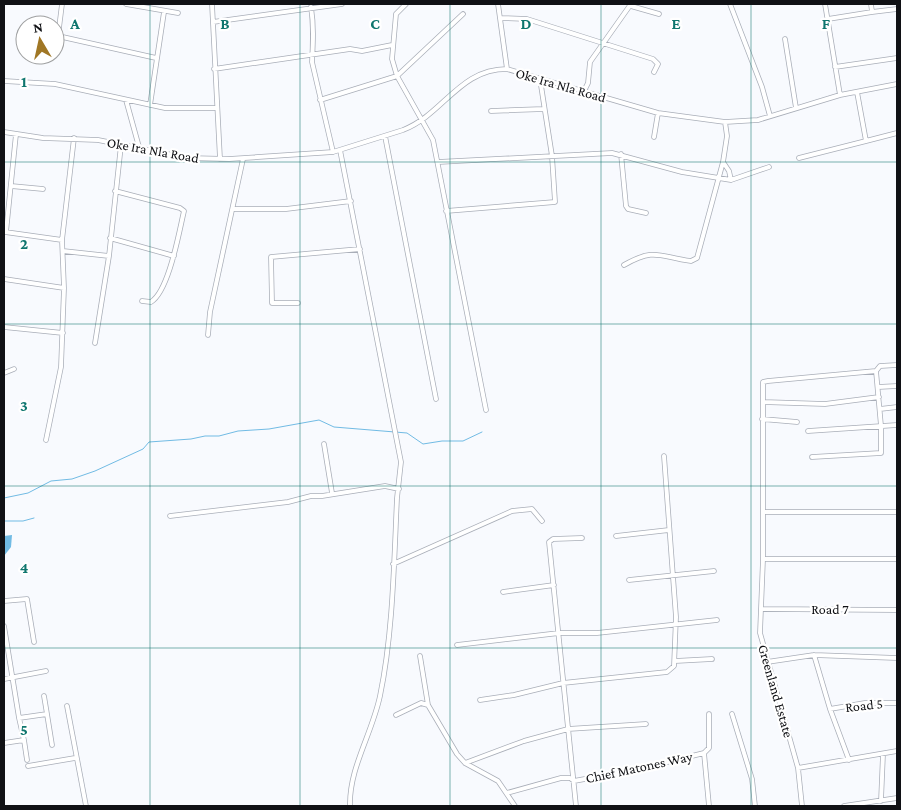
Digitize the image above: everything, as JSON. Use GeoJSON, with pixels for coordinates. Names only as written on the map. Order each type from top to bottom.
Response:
{"type":"FeatureCollection","features":[{"type":"Feature","properties":{"kind":"street"},"geometry":{"type":"LineString","coordinates":[[126,4],[178,13]]}},
{"type":"Feature","properties":{"kind":"street"},"geometry":{"type":"LineString","coordinates":[[212,4],[220,159]]}},
{"type":"Feature","properties":{"kind":"street"},"geometry":{"type":"LineString","coordinates":[[213,22],[306,6],[342,4]]}},
{"type":"Feature","properties":{"kind":"street"},"geometry":{"type":"LineString","coordinates":[[406,4],[396,14],[392,59],[397,76],[420,120],[428,130],[438,162],[486,410]]}},
{"type":"Feature","properties":{"kind":"street"},"geometry":{"type":"LineString","coordinates":[[498,4],[507,69]]}},
{"type":"Feature","properties":{"kind":"street"},"geometry":{"type":"LineString","coordinates":[[730,4],[762,87],[770,116]]}},
{"type":"Feature","properties":{"kind":"street"},"geometry":{"type":"LineString","coordinates":[[825,4],[840,95]]}},
{"type":"Feature","properties":{"kind":"street"},"geometry":{"type":"LineString","coordinates":[[871,4],[872,12]]}},
{"type":"Feature","properties":{"kind":"street"},"geometry":{"type":"LineString","coordinates":[[584,91],[588,83],[590,62],[631,5],[659,14]]}},
{"type":"Feature","properties":{"kind":"street"},"geometry":{"type":"LineString","coordinates":[[312,7],[314,32],[314,52],[312,56],[320,100],[333,152]]}},
{"type":"Feature","properties":{"kind":"street"},"geometry":{"type":"LineString","coordinates":[[828,19],[897,9]]}},
{"type":"Feature","properties":{"kind":"street"},"geometry":{"type":"LineString","coordinates":[[150,105],[164,12]]}},
{"type":"Feature","properties":{"kind":"street"},"geometry":{"type":"LineString","coordinates":[[320,100],[397,76],[463,14]]}},
{"type":"Feature","properties":{"kind":"street"},"geometry":{"type":"LineString","coordinates":[[500,18],[528,19],[657,60],[654,72]]}},
{"type":"Feature","properties":{"kind":"street"},"geometry":{"type":"LineString","coordinates":[[65,38],[156,58]]}},
{"type":"Feature","properties":{"kind":"street"},"geometry":{"type":"LineString","coordinates":[[785,39],[796,108]]}},
{"type":"Feature","properties":{"kind":"street"},"geometry":{"type":"LineString","coordinates":[[214,69],[350,49],[362,51],[392,45]]}},
{"type":"Feature","properties":{"kind":"street"},"geometry":{"type":"LineString","coordinates":[[835,67],[897,58]]}},
{"type":"Feature","properties":{"kind":"street","name":"Oke Ira Nla Road"},"geometry":{"type":"LineString","coordinates":[[4,132],[44,138],[74,138],[139,147],[188,158],[243,159],[333,152],[386,136],[413,126],[442,104],[472,77],[490,70],[507,69],[658,113],[725,122],[746,122],[840,95],[897,84]]}},
{"type":"Feature","properties":{"kind":"street"},"geometry":{"type":"LineString","coordinates":[[446,211],[555,202],[552,156],[540,79]]}},
{"type":"Feature","properties":{"kind":"street"},"geometry":{"type":"LineString","coordinates":[[4,81],[55,84],[150,105],[180,109],[216,108]]}},
{"type":"Feature","properties":{"kind":"street"},"geometry":{"type":"LineString","coordinates":[[857,92],[866,141]]}},
{"type":"Feature","properties":{"kind":"street"},"geometry":{"type":"LineString","coordinates":[[126,100],[139,147]]}},
{"type":"Feature","properties":{"kind":"street"},"geometry":{"type":"LineString","coordinates":[[490,111],[544,109]]}},
{"type":"Feature","properties":{"kind":"street"},"geometry":{"type":"LineString","coordinates":[[654,137],[658,113]]}},
{"type":"Feature","properties":{"kind":"street"},"geometry":{"type":"LineString","coordinates":[[624,265],[641,255],[647,254],[669,255],[691,261],[698,258],[723,162],[727,136],[725,122]]}},
{"type":"Feature","properties":{"kind":"street"},"geometry":{"type":"LineString","coordinates":[[799,158],[897,133]]}},
{"type":"Feature","properties":{"kind":"street"},"geometry":{"type":"LineString","coordinates":[[16,134],[5,232],[62,240]]}},
{"type":"Feature","properties":{"kind":"street"},"geometry":{"type":"LineString","coordinates":[[386,136],[436,400]]}},
{"type":"Feature","properties":{"kind":"street"},"geometry":{"type":"LineString","coordinates":[[46,440],[60,367],[64,288],[62,240],[74,138]]}},
{"type":"Feature","properties":{"kind":"street"},"geometry":{"type":"LineString","coordinates":[[95,343],[109,256],[121,145]]}},
{"type":"Feature","properties":{"kind":"street"},"geometry":{"type":"LineString","coordinates":[[340,150],[400,454],[402,474],[399,489],[383,677],[373,720],[351,782],[350,806]]}},
{"type":"Feature","properties":{"kind":"street"},"geometry":{"type":"LineString","coordinates":[[438,162],[620,154],[682,172],[731,180],[769,167]]}},
{"type":"Feature","properties":{"kind":"street"},"geometry":{"type":"LineString","coordinates":[[620,154],[626,206],[646,213]]}},
{"type":"Feature","properties":{"kind":"street"},"geometry":{"type":"LineString","coordinates":[[208,335],[210,312],[234,209],[243,159]]}},
{"type":"Feature","properties":{"kind":"street"},"geometry":{"type":"LineString","coordinates":[[723,162],[729,171],[731,180]]}},
{"type":"Feature","properties":{"kind":"street"},"geometry":{"type":"LineString","coordinates":[[11,186],[43,189]]}},
{"type":"Feature","properties":{"kind":"street"},"geometry":{"type":"LineString","coordinates":[[115,191],[183,209],[174,256],[159,294],[151,302],[142,301]]}},
{"type":"Feature","properties":{"kind":"street"},"geometry":{"type":"LineString","coordinates":[[234,209],[286,209],[351,201]]}},
{"type":"Feature","properties":{"kind":"street"},"geometry":{"type":"LineString","coordinates":[[110,238],[174,256]]}},
{"type":"Feature","properties":{"kind":"street"},"geometry":{"type":"LineString","coordinates":[[298,303],[272,303],[271,258],[360,249]]}},
{"type":"Feature","properties":{"kind":"street"},"geometry":{"type":"LineString","coordinates":[[63,251],[109,256]]}},
{"type":"Feature","properties":{"kind":"street"},"geometry":{"type":"LineString","coordinates":[[4,279],[64,288]]}},
{"type":"Feature","properties":{"kind":"street"},"geometry":{"type":"LineString","coordinates":[[4,326],[63,333]]}},
{"type":"Feature","properties":{"kind":"street"},"geometry":{"type":"LineString","coordinates":[[812,457],[880,453],[881,426],[876,371],[880,366],[897,365]]}},
{"type":"Feature","properties":{"kind":"street"},"geometry":{"type":"LineString","coordinates":[[4,373],[14,369]]}},
{"type":"Feature","properties":{"kind":"street","name":"Greenland Estate"},"geometry":{"type":"LineString","coordinates":[[802,806],[798,768],[760,633],[763,609],[762,386],[768,381],[876,371]]}},
{"type":"Feature","properties":{"kind":"street"},"geometry":{"type":"LineString","coordinates":[[878,387],[897,386]]}},
{"type":"Feature","properties":{"kind":"street"},"geometry":{"type":"LineString","coordinates":[[763,402],[825,404],[879,397]]}},
{"type":"Feature","properties":{"kind":"street"},"geometry":{"type":"LineString","coordinates":[[880,409],[897,407]]}},
{"type":"Feature","properties":{"kind":"street"},"geometry":{"type":"LineString","coordinates":[[762,419],[797,422]]}},
{"type":"Feature","properties":{"kind":"street"},"geometry":{"type":"LineString","coordinates":[[808,431],[897,426]]}},
{"type":"Feature","properties":{"kind":"street"},"geometry":{"type":"LineString","coordinates":[[324,444],[332,493]]}},
{"type":"Feature","properties":{"kind":"street"},"geometry":{"type":"LineString","coordinates":[[664,456],[675,623],[675,664]]}},
{"type":"Feature","properties":{"kind":"street"},"geometry":{"type":"LineString","coordinates":[[170,516],[288,502],[311,496],[385,486],[399,489]]}},
{"type":"Feature","properties":{"kind":"street"},"geometry":{"type":"LineString","coordinates":[[393,564],[512,511],[532,509],[542,520]]}},
{"type":"Feature","properties":{"kind":"street"},"geometry":{"type":"LineString","coordinates":[[763,512],[897,512]]}},
{"type":"Feature","properties":{"kind":"street"},"geometry":{"type":"LineString","coordinates":[[616,536],[669,530]]}},
{"type":"Feature","properties":{"kind":"street"},"geometry":{"type":"LineString","coordinates":[[576,806],[550,540],[582,538]]}},
{"type":"Feature","properties":{"kind":"street"},"geometry":{"type":"LineString","coordinates":[[763,559],[897,559]]}},
{"type":"Feature","properties":{"kind":"street"},"geometry":{"type":"LineString","coordinates":[[629,580],[672,577],[714,571]]}},
{"type":"Feature","properties":{"kind":"street"},"geometry":{"type":"LineString","coordinates":[[503,592],[554,585]]}},
{"type":"Feature","properties":{"kind":"street"},"geometry":{"type":"LineString","coordinates":[[4,601],[27,599],[34,642]]}},
{"type":"Feature","properties":{"kind":"street","name":"Road 7"},"geometry":{"type":"LineString","coordinates":[[763,609],[897,610]]}},
{"type":"Feature","properties":{"kind":"street"},"geometry":{"type":"LineString","coordinates":[[457,645],[559,633],[597,632],[717,620]]}},
{"type":"Feature","properties":{"kind":"street"},"geometry":{"type":"LineString","coordinates":[[4,626],[27,760]]}},
{"type":"Feature","properties":{"kind":"street"},"geometry":{"type":"LineString","coordinates":[[767,662],[814,655],[897,658]]}},
{"type":"Feature","properties":{"kind":"street"},"geometry":{"type":"LineString","coordinates":[[814,655],[830,710],[849,760]]}},
{"type":"Feature","properties":{"kind":"street"},"geometry":{"type":"LineString","coordinates":[[420,656],[428,705],[465,763],[492,777],[508,793],[514,806]]}},
{"type":"Feature","properties":{"kind":"street"},"geometry":{"type":"LineString","coordinates":[[480,700],[514,695],[563,683],[667,672],[675,664],[712,659]]}},
{"type":"Feature","properties":{"kind":"street"},"geometry":{"type":"LineString","coordinates":[[4,679],[46,671]]}},
{"type":"Feature","properties":{"kind":"street"},"geometry":{"type":"LineString","coordinates":[[44,696],[52,745]]}},
{"type":"Feature","properties":{"kind":"street"},"geometry":{"type":"LineString","coordinates":[[396,715],[421,703],[428,705]]}},
{"type":"Feature","properties":{"kind":"street","name":"Road 5"},"geometry":{"type":"LineString","coordinates":[[830,710],[865,703],[897,703]]}},
{"type":"Feature","properties":{"kind":"street"},"geometry":{"type":"LineString","coordinates":[[67,706],[75,758],[86,806]]}},
{"type":"Feature","properties":{"kind":"street"},"geometry":{"type":"LineString","coordinates":[[19,718],[47,714]]}},
{"type":"Feature","properties":{"kind":"street"},"geometry":{"type":"LineString","coordinates":[[709,714],[709,748],[704,753],[709,806]]}},
{"type":"Feature","properties":{"kind":"street"},"geometry":{"type":"LineString","coordinates":[[732,714],[752,778],[755,806]]}},
{"type":"Feature","properties":{"kind":"street"},"geometry":{"type":"LineString","coordinates":[[465,763],[524,741],[568,729],[646,724]]}},
{"type":"Feature","properties":{"kind":"street"},"geometry":{"type":"LineString","coordinates":[[4,744],[24,740]]}},
{"type":"Feature","properties":{"kind":"street"},"geometry":{"type":"LineString","coordinates":[[798,768],[897,752]]}},
{"type":"Feature","properties":{"kind":"street","name":"Chief Matones Way"},"geometry":{"type":"LineString","coordinates":[[508,793],[561,778],[570,778],[574,781],[639,769],[704,753]]}},
{"type":"Feature","properties":{"kind":"street"},"geometry":{"type":"LineString","coordinates":[[882,801],[883,754]]}},
{"type":"Feature","properties":{"kind":"street"},"geometry":{"type":"LineString","coordinates":[[28,766],[75,758]]}},
{"type":"Feature","properties":{"kind":"street"},"geometry":{"type":"LineString","coordinates":[[844,806],[897,798]]}},
{"type":"Feature","properties":{"kind":"water"},"geometry":{"type":"Polygon","coordinates":[[[12,535],[11,547],[4,556],[4,536],[12,535]]]}},
{"type":"Feature","properties":{"kind":"waterway"},"geometry":{"type":"LineString","coordinates":[[4,498],[28,493],[51,481],[72,479],[95,471],[143,449],[149,442],[219,436],[238,431],[269,429],[319,420],[334,427],[407,433],[423,444],[442,441],[463,441],[482,432]]}},
{"type":"Feature","properties":{"kind":"waterway"},"geometry":{"type":"LineString","coordinates":[[4,521],[23,521],[34,518]]}}]}
